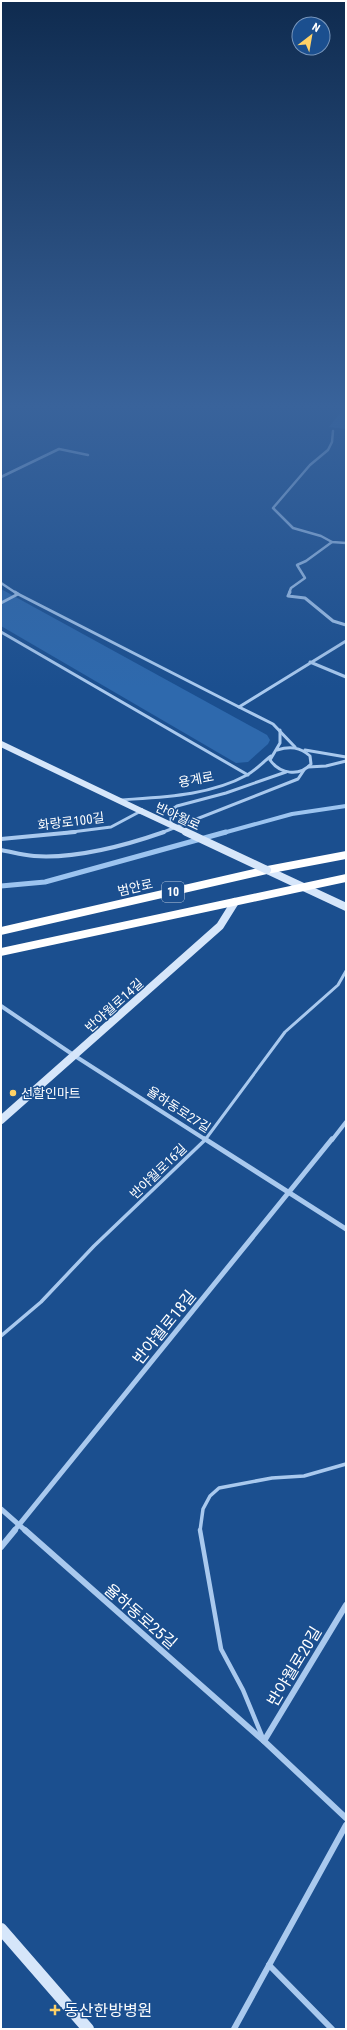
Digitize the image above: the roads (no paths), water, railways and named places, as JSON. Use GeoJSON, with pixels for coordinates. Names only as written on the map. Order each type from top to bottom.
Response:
{"type":"FeatureCollection","features":[{"type":"Feature","properties":{"kind":"highway","name":"범안로"},"geometry":{"type":"LineString","coordinates":[[1,931],[267,870],[346,856]]}},
{"type":"Feature","properties":{"kind":"highway","name":"10"},"geometry":{"type":"LineString","coordinates":[[1,952],[235,902],[302,886],[346,878]]}},
{"type":"Feature","properties":{"kind":"main road","name":"반야월로"},"geometry":{"type":"LineString","coordinates":[[1,745],[346,907]]}},
{"type":"Feature","properties":{"kind":"main road","name":"반야월로14길"},"geometry":{"type":"LineString","coordinates":[[1,1120],[220,926],[235,902]]}},
{"type":"Feature","properties":{"kind":"main road"},"geometry":{"type":"LineString","coordinates":[[1,1929],[88,2029]]}},
{"type":"Feature","properties":{"kind":"street"},"geometry":{"type":"LineString","coordinates":[[281,499],[273,508],[293,528],[321,536],[332,542],[346,543]]}},
{"type":"Feature","properties":{"kind":"street"},"geometry":{"type":"LineString","coordinates":[[332,542],[306,561],[297,565],[305,578],[291,588],[288,596],[305,598],[333,621],[346,625]]}},
{"type":"Feature","properties":{"kind":"street"},"geometry":{"type":"LineString","coordinates":[[1,583],[18,594],[239,707],[280,730],[295,748]]}},
{"type":"Feature","properties":{"kind":"street"},"geometry":{"type":"LineString","coordinates":[[1,603],[18,594]]}},
{"type":"Feature","properties":{"kind":"street"},"geometry":{"type":"LineString","coordinates":[[1,632],[248,775]]}},
{"type":"Feature","properties":{"kind":"street"},"geometry":{"type":"LineString","coordinates":[[239,707],[346,641]]}},
{"type":"Feature","properties":{"kind":"street"},"geometry":{"type":"LineString","coordinates":[[310,662],[346,677]]}},
{"type":"Feature","properties":{"kind":"street"},"geometry":{"type":"LineString","coordinates":[[280,730],[280,739],[277,750],[271,756],[272,763],[280,770],[286,772],[304,770]]}},
{"type":"Feature","properties":{"kind":"street"},"geometry":{"type":"LineString","coordinates":[[277,750],[295,748],[324,755],[346,757]]}},
{"type":"Feature","properties":{"kind":"street"},"geometry":{"type":"LineString","coordinates":[[1,850],[30,854],[58,855],[84,852],[140,839],[203,820],[298,779],[312,760],[307,752],[302,750]]}},
{"type":"Feature","properties":{"kind":"street","name":"용계로"},"geometry":{"type":"LineString","coordinates":[[117,800],[143,798],[205,789],[224,784],[248,775],[271,756]]}},
{"type":"Feature","properties":{"kind":"street"},"geometry":{"type":"LineString","coordinates":[[308,767],[326,766],[346,761]]}},
{"type":"Feature","properties":{"kind":"street","name":"용계로"},"geometry":{"type":"LineString","coordinates":[[171,825],[171,810],[177,806],[226,793],[286,772]]}},
{"type":"Feature","properties":{"kind":"street","name":"화랑로100길"},"geometry":{"type":"LineString","coordinates":[[1,839],[97,830],[111,827],[141,811]]}},
{"type":"Feature","properties":{"kind":"street","name":"율하동로27길"},"geometry":{"type":"LineString","coordinates":[[1,1006],[75,1056],[346,1229]]}},
{"type":"Feature","properties":{"kind":"street","name":"반야월로18길"},"geometry":{"type":"LineString","coordinates":[[1,1547],[346,1122]]}},
{"type":"Feature","properties":{"kind":"street","name":"율하동로25길"},"geometry":{"type":"LineString","coordinates":[[1,1510],[264,1741],[346,1818]]}},
{"type":"Feature","properties":{"kind":"street","name":"반야월로20길"},"geometry":{"type":"LineString","coordinates":[[264,1741],[346,1605]]}},
{"type":"Feature","properties":{"kind":"street"},"geometry":{"type":"LineString","coordinates":[[234,2029],[346,1825]]}},
{"type":"Feature","properties":{"kind":"street"},"geometry":{"type":"LineString","coordinates":[[269,1965],[332,2029]]}},
{"type":"Feature","properties":{"kind":"lane","name":"반야월로16길"},"geometry":{"type":"LineString","coordinates":[[1,1336],[41,1302],[94,1246],[206,1140],[285,1032],[338,985],[346,971]]}},
{"type":"Feature","properties":{"kind":"lane","name":"율하동로25길"},"geometry":{"type":"LineString","coordinates":[[264,1741],[242,1690],[221,1649],[200,1528],[203,1509],[210,1496],[219,1488],[272,1478],[304,1476],[346,1464]]}},
{"type":"Feature","properties":{"kind":"waterway"},"geometry":{"type":"LineString","coordinates":[[223,833],[292,814],[346,806]]}},
{"type":"Feature","properties":{"kind":"waterway"},"geometry":{"type":"LineString","coordinates":[[1,886],[45,882],[226,832]]}},
{"type":"Feature","properties":{"kind":"place","name":"선할인마트"},"geometry":{"type":"Point","coordinates":[13,1093]}},
{"type":"Feature","properties":{"kind":"place","name":"동산한방병원"},"geometry":{"type":"Point","coordinates":[55,2010]}}]}
